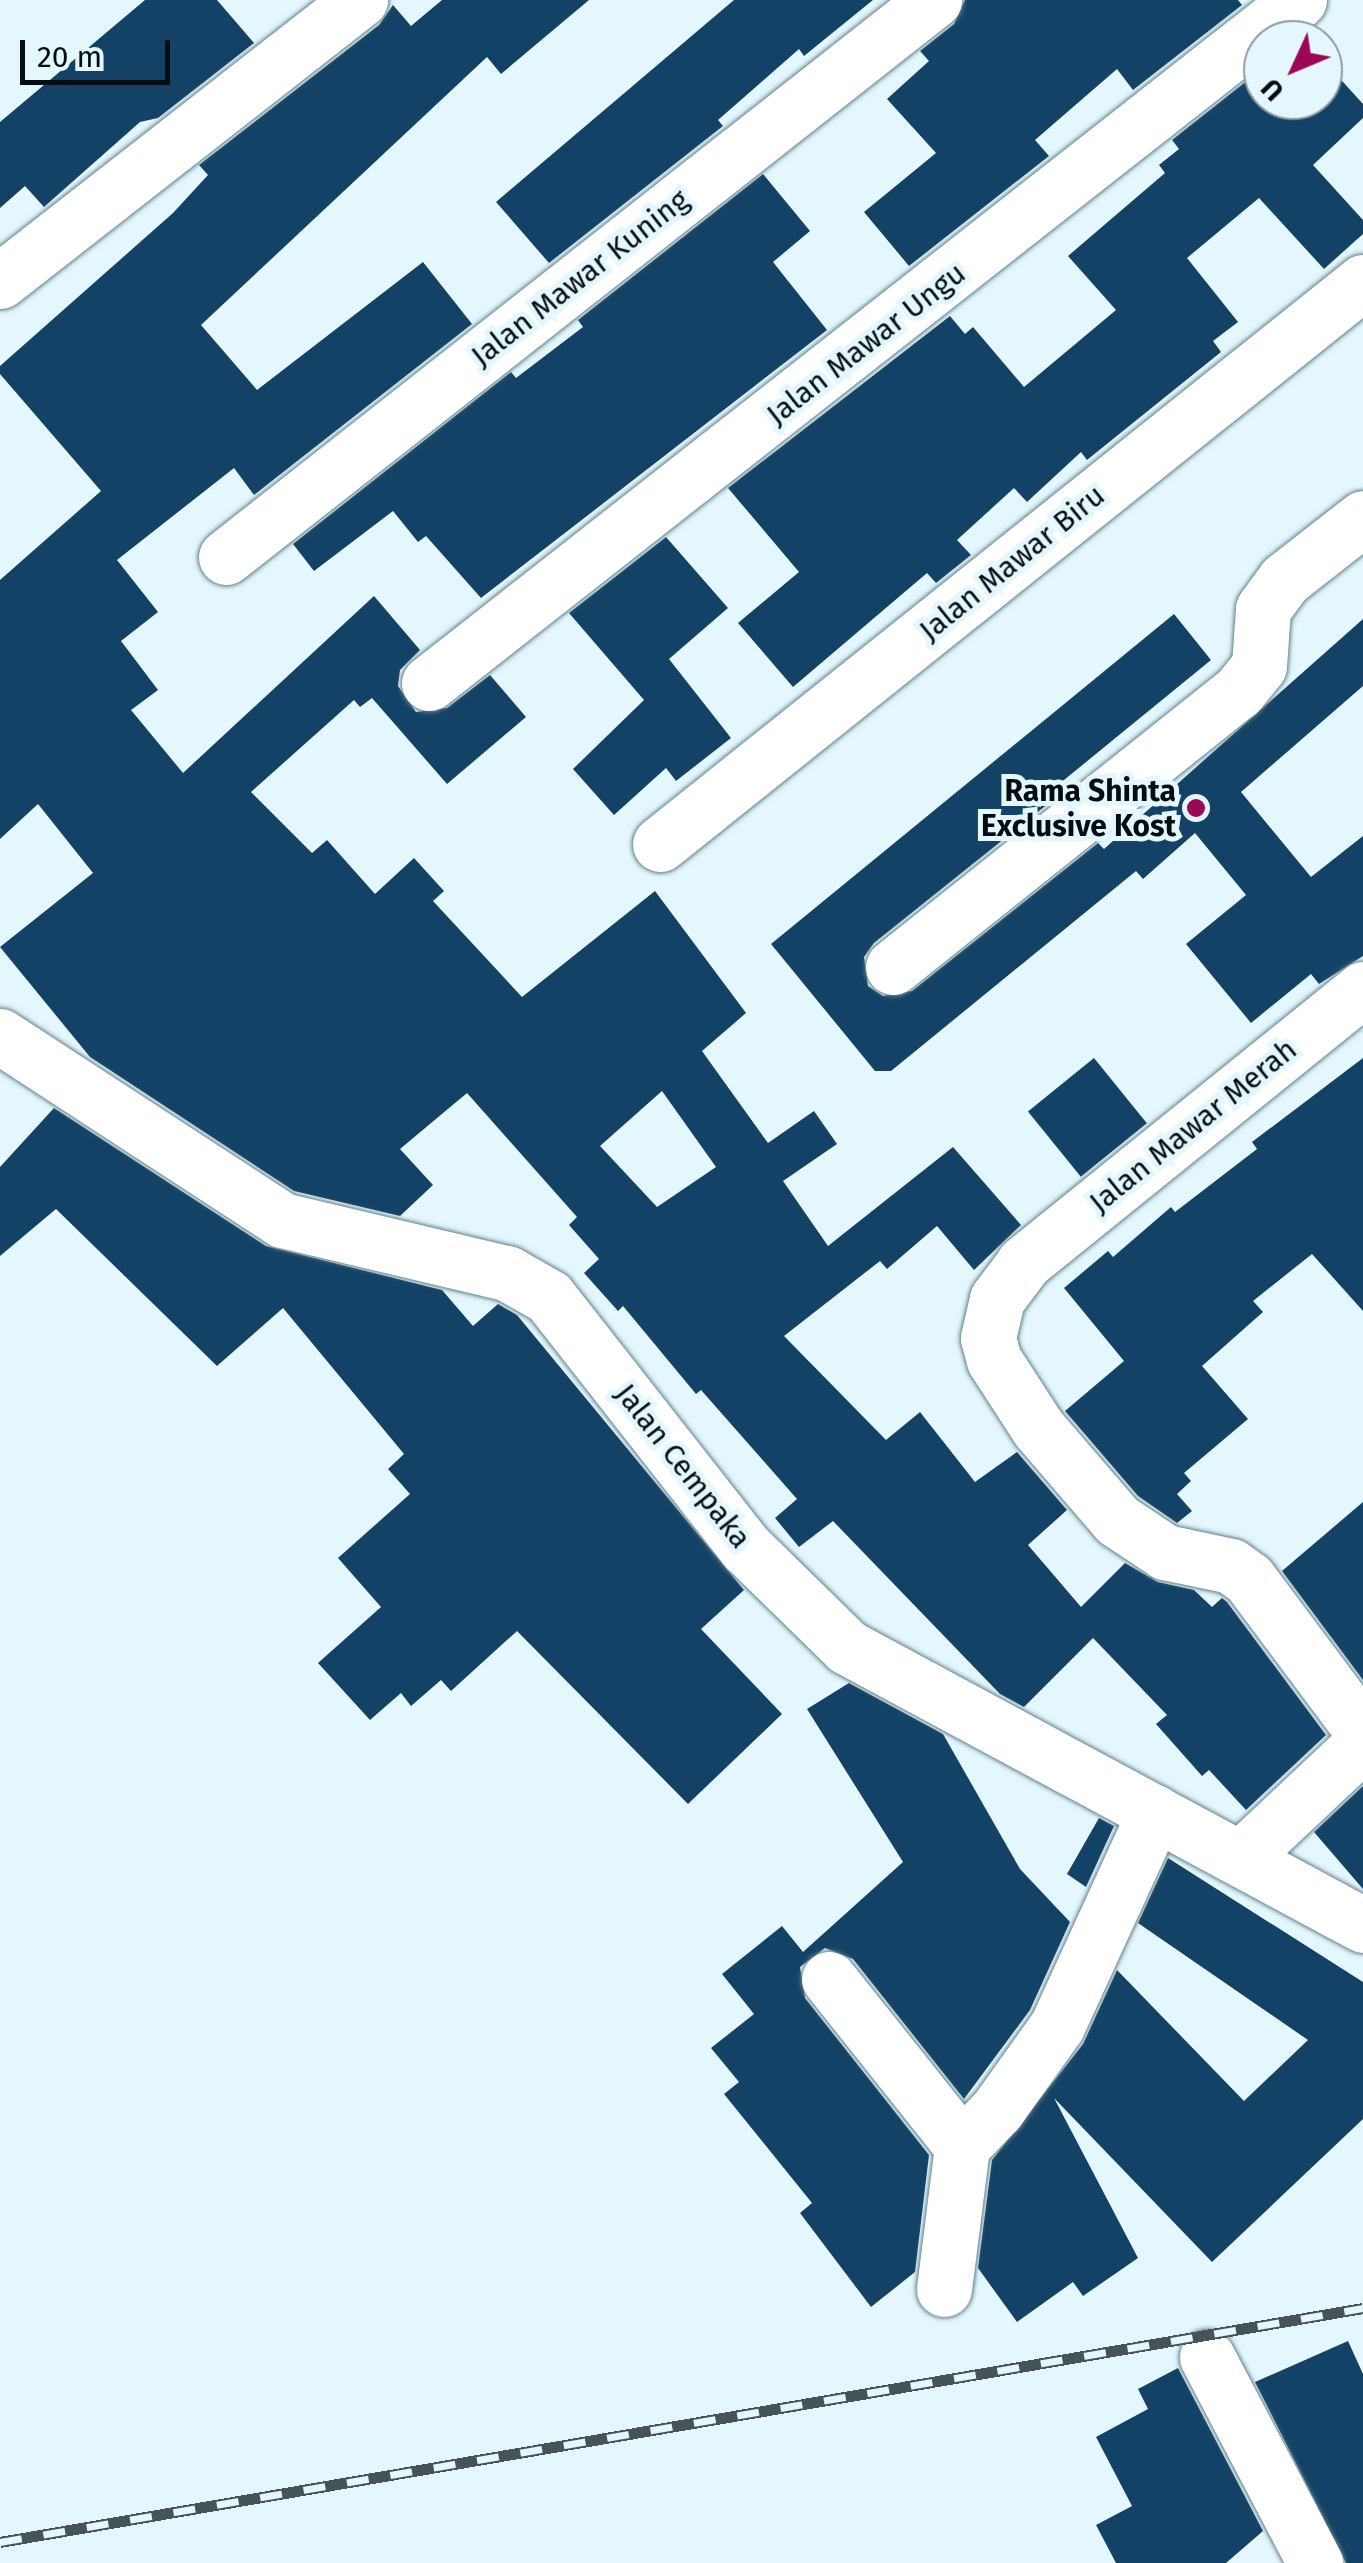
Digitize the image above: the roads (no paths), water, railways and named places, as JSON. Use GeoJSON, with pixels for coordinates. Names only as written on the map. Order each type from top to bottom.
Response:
{"type":"FeatureCollection","features":[{"type":"Feature","properties":{"kind":"street"},"geometry":{"type":"LineString","coordinates":[[0,281],[360,0]]}},
{"type":"Feature","properties":{"kind":"street","name":"Jalan Mawar Kuning"},"geometry":{"type":"LineString","coordinates":[[226,558],[934,0]]}},
{"type":"Feature","properties":{"kind":"street","name":"Jalan Mawar Ungu"},"geometry":{"type":"LineString","coordinates":[[430,683],[1299,0]]}},
{"type":"Feature","properties":{"kind":"street","name":"Jalan Mawar Biru"},"geometry":{"type":"LineString","coordinates":[[660,844],[1363,282]]}},
{"type":"Feature","properties":{"kind":"street"},"geometry":{"type":"LineString","coordinates":[[894,967],[1238,692],[1259,666],[1264,610],[1284,580],[1363,518]]}},
{"type":"Feature","properties":{"kind":"street","name":"Jalan Mawar Merah"},"geometry":{"type":"LineString","coordinates":[[1363,990],[1024,1263],[997,1299],[988,1338],[1038,1428],[1140,1540],[1231,1566],[1249,1580],[1363,1732]]}},
{"type":"Feature","properties":{"kind":"street","name":"Jalan Cempaka"},"geometry":{"type":"LineString","coordinates":[[0,1036],[282,1220],[508,1273],[548,1298],[746,1548],[847,1647],[1019,1745],[1242,1857],[1363,1925]]}},
{"type":"Feature","properties":{"kind":"street"},"geometry":{"type":"LineString","coordinates":[[1242,1857],[1363,1743]]}},
{"type":"Feature","properties":{"kind":"street"},"geometry":{"type":"LineString","coordinates":[[944,2289],[962,2146],[998,2110],[1057,2026],[1155,1812]]}},
{"type":"Feature","properties":{"kind":"street"},"geometry":{"type":"LineString","coordinates":[[829,1979],[962,2146]]}},
{"type":"Feature","properties":{"kind":"street"},"geometry":{"type":"LineString","coordinates":[[1207,2358],[1315,2563]]}},
{"type":"Feature","properties":{"kind":"railway"},"geometry":{"type":"LineString","coordinates":[[0,2542],[1363,2308]]}},
{"type":"Feature","properties":{"kind":"place","name":"Rama Shinta Exclusive Kost"},"geometry":{"type":"Point","coordinates":[1196,808]}}]}
